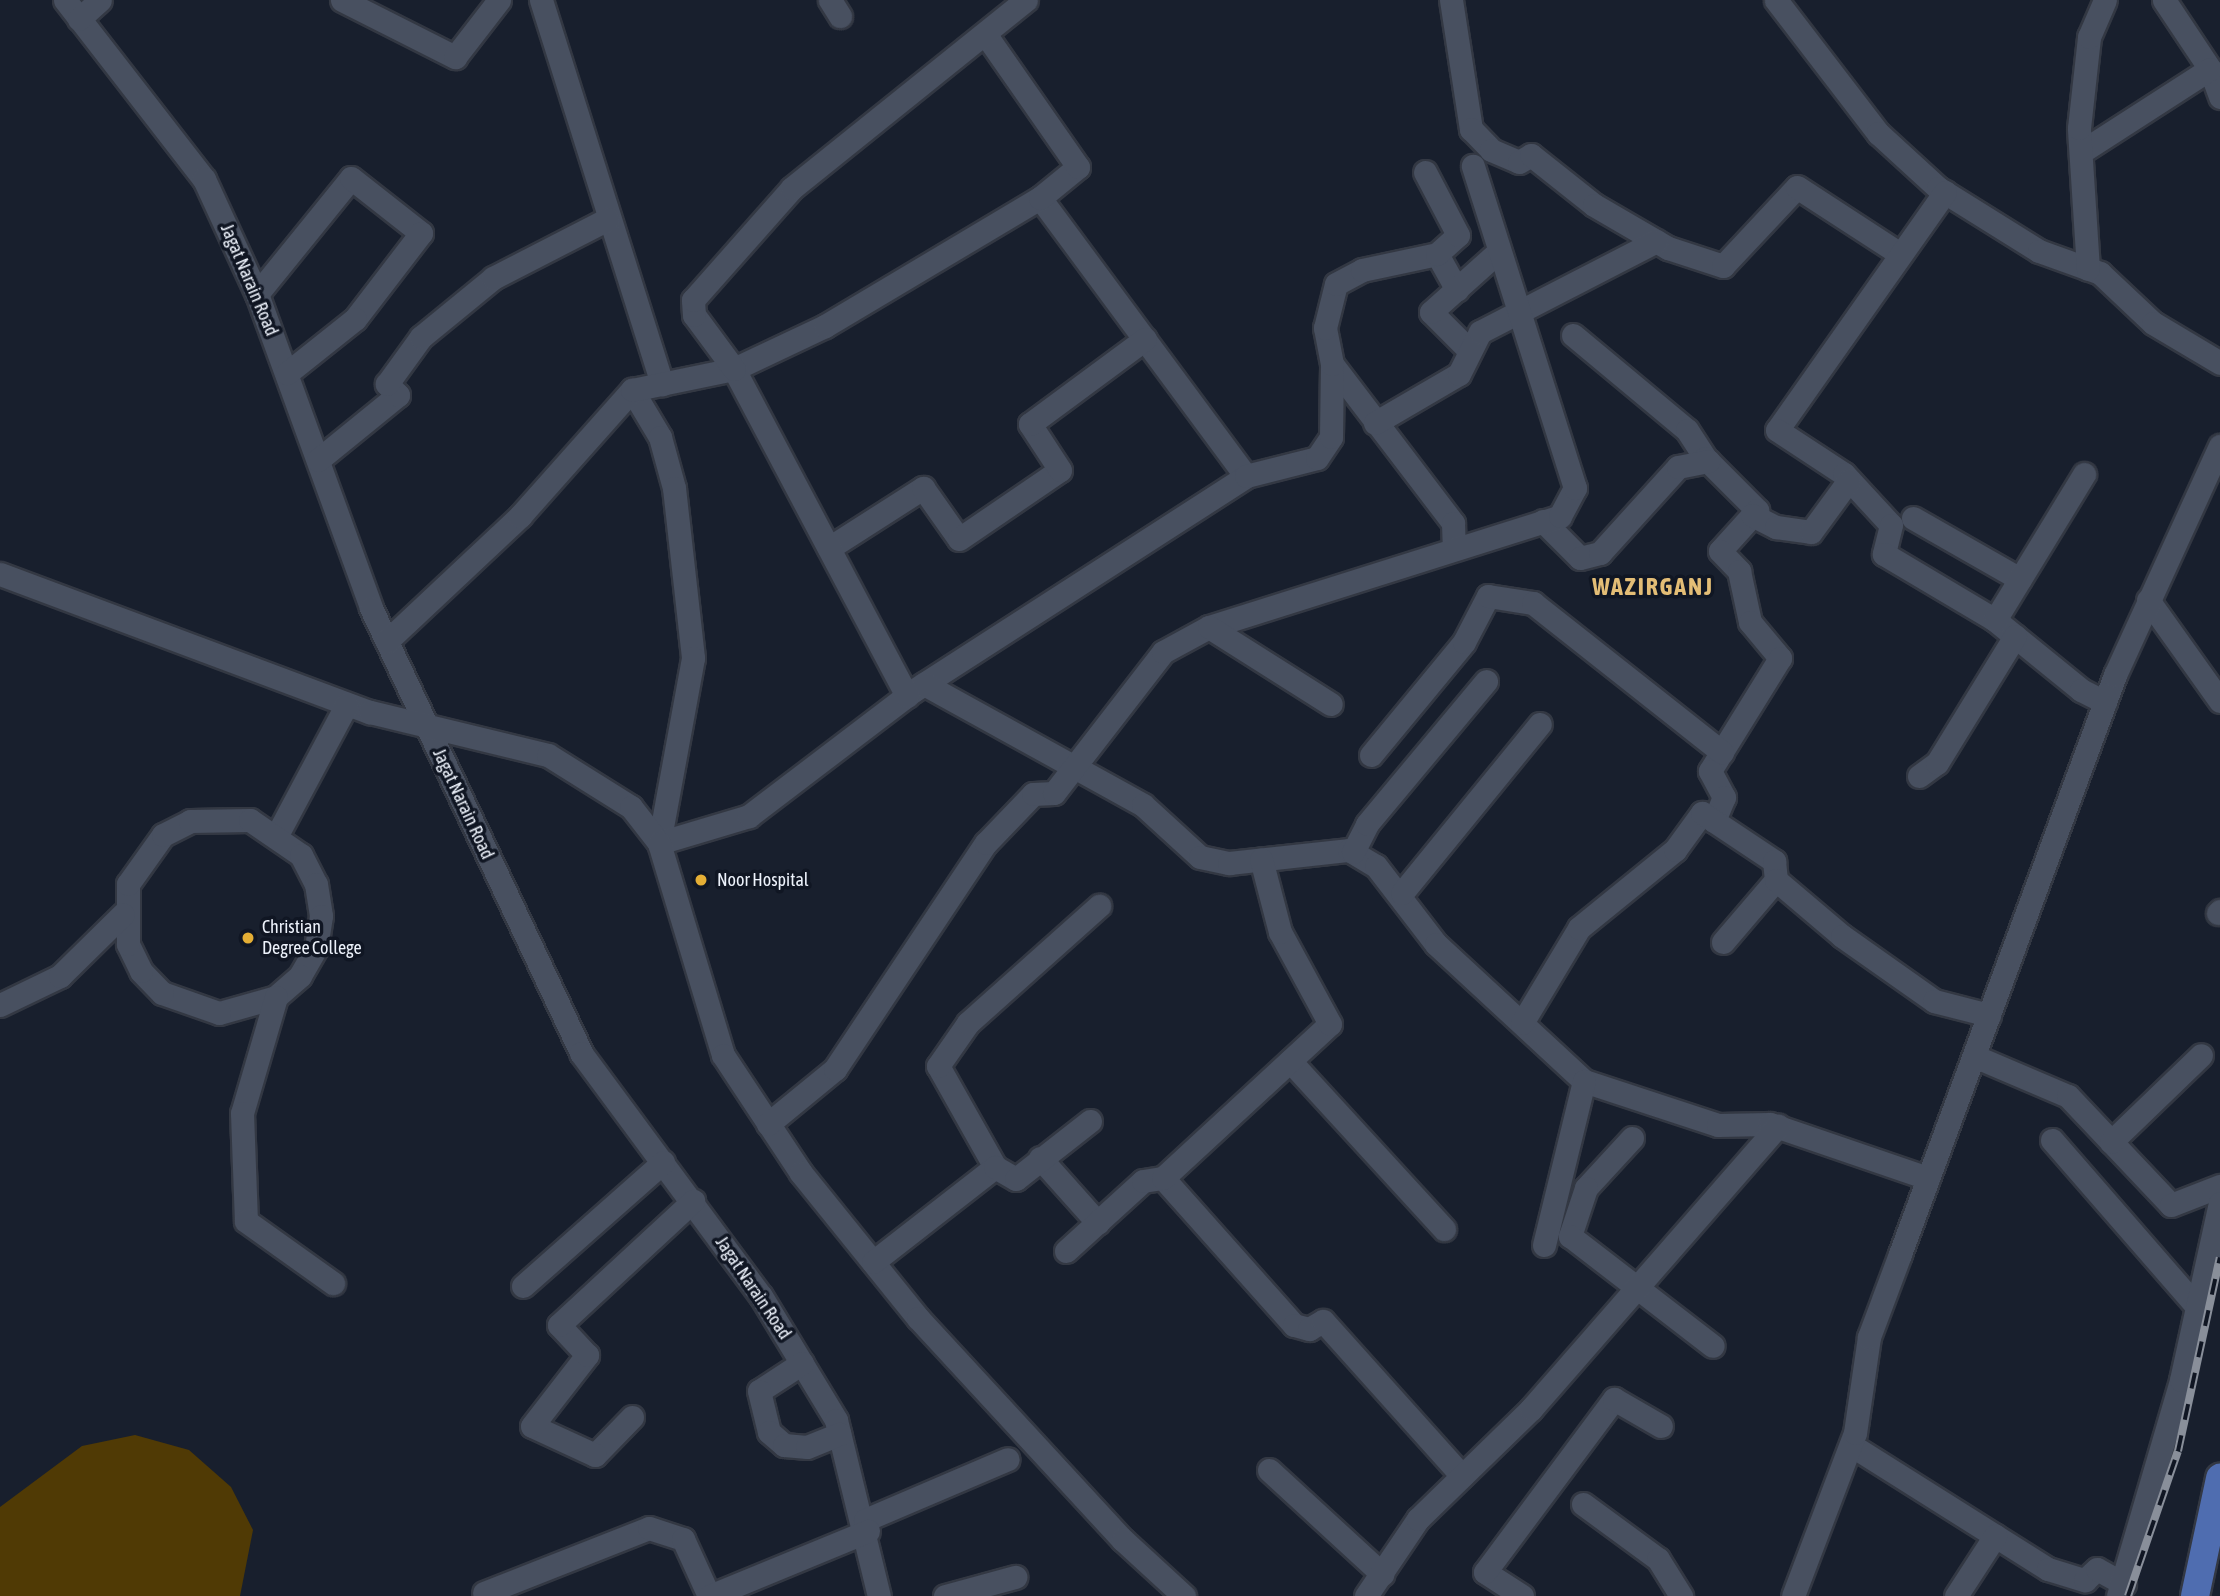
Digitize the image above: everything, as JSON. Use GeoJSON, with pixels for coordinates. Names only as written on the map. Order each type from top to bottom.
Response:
{"type":"FeatureCollection","features":[{"type":"Feature","properties":{"kind":"main road"},"geometry":{"type":"LineString","coordinates":[[2194,1596],[2220,1478]]}},
{"type":"Feature","properties":{"kind":"street","name":"Jagat Narain Road"},"geometry":{"type":"LineString","coordinates":[[65,0],[204,180],[257,294],[387,641],[581,1053],[693,1202],[802,1363],[840,1434],[866,1526],[879,1596]]}},
{"type":"Feature","properties":{"kind":"street"},"geometry":{"type":"LineString","coordinates":[[79,19],[100,0]]}},
{"type":"Feature","properties":{"kind":"street"},"geometry":{"type":"LineString","coordinates":[[342,0],[455,57],[499,0]]}},
{"type":"Feature","properties":{"kind":"street"},"geometry":{"type":"LineString","coordinates":[[541,0],[662,384]]}},
{"type":"Feature","properties":{"kind":"street"},"geometry":{"type":"LineString","coordinates":[[1026,0],[986,35],[792,188],[692,300],[694,316],[734,369],[829,548],[915,690],[1035,743],[1072,763],[1143,805],[1200,857],[1229,863],[1353,852],[1402,893],[1436,944],[1584,1080],[1718,1125],[1778,1126],[1928,1178]]}},
{"type":"Feature","properties":{"kind":"street"},"geometry":{"type":"LineString","coordinates":[[1451,0],[1471,129],[1491,150],[1519,162],[1531,155],[1594,205],[1656,241],[1723,266],[1797,187],[1897,252]]}},
{"type":"Feature","properties":{"kind":"street"},"geometry":{"type":"LineString","coordinates":[[1776,0],[1878,133],[1945,192],[2039,251],[2088,269],[2153,323],[2220,363]]}},
{"type":"Feature","properties":{"kind":"street"},"geometry":{"type":"LineString","coordinates":[[2088,269],[2081,152],[2089,37],[2105,0]]}},
{"type":"Feature","properties":{"kind":"street"},"geometry":{"type":"LineString","coordinates":[[2164,0],[2215,71],[2220,97]]}},
{"type":"Feature","properties":{"kind":"street"},"geometry":{"type":"LineString","coordinates":[[387,641],[520,516],[632,390],[734,369],[825,326],[1040,198],[1078,167],[986,35]]}},
{"type":"Feature","properties":{"kind":"street"},"geometry":{"type":"LineString","coordinates":[[2081,152],[2215,71]]}},
{"type":"Feature","properties":{"kind":"street"},"geometry":{"type":"LineString","coordinates":[[768,1124],[835,1069],[986,843],[1033,794],[1054,793],[1072,763],[1163,652],[1209,627],[1560,516],[1575,488],[1516,309],[1473,166]]}},
{"type":"Feature","properties":{"kind":"street"},"geometry":{"type":"LineString","coordinates":[[659,843],[749,816],[915,690],[1246,476],[1317,458],[1331,437],[1332,364],[1325,328],[1336,284],[1362,270],[1437,254],[1458,235],[1425,172]]}},
{"type":"Feature","properties":{"kind":"street"},"geometry":{"type":"LineString","coordinates":[[257,294],[351,178],[421,233],[355,319],[287,373]]}},
{"type":"Feature","properties":{"kind":"street"},"geometry":{"type":"LineString","coordinates":[[1945,192],[1897,252],[1777,430],[1849,480],[1891,525],[1884,554],[1996,620],[2105,702]]}},
{"type":"Feature","properties":{"kind":"street"},"geometry":{"type":"LineString","coordinates":[[1040,198],[1246,476]]}},
{"type":"Feature","properties":{"kind":"street"},"geometry":{"type":"LineString","coordinates":[[318,460],[398,395],[387,384],[421,337],[493,278],[608,219]]}},
{"type":"Feature","properties":{"kind":"street"},"geometry":{"type":"LineString","coordinates":[[1375,423],[1459,374],[1480,332],[1516,309],[1656,241]]}},
{"type":"Feature","properties":{"kind":"street"},"geometry":{"type":"LineString","coordinates":[[1469,351],[1431,313],[1499,251]]}},
{"type":"Feature","properties":{"kind":"street"},"geometry":{"type":"LineString","coordinates":[[1437,254],[1457,290]]}},
{"type":"Feature","properties":{"kind":"street"},"geometry":{"type":"LineString","coordinates":[[1573,335],[1687,430],[1708,461],[1757,510],[1720,551],[1739,571],[1750,622],[1780,657],[1710,771],[1724,797],[1714,821]]}},
{"type":"Feature","properties":{"kind":"street"},"geometry":{"type":"LineString","coordinates":[[829,548],[923,488],[958,539],[1060,470],[1030,425],[1144,339]]}},
{"type":"Feature","properties":{"kind":"street"},"geometry":{"type":"LineString","coordinates":[[1332,364],[1453,523],[1454,549]]}},
{"type":"Feature","properties":{"kind":"street"},"geometry":{"type":"LineString","coordinates":[[632,390],[660,438],[674,488],[693,658],[659,843]]}},
{"type":"Feature","properties":{"kind":"street"},"geometry":{"type":"LineString","coordinates":[[1793,1596],[1851,1445],[1870,1337],[1928,1178],[2105,702],[2148,600],[2220,446]]}},
{"type":"Feature","properties":{"kind":"street"},"geometry":{"type":"LineString","coordinates":[[1543,521],[1580,558],[1600,553],[1678,467],[1708,461]]}},
{"type":"Feature","properties":{"kind":"street"},"geometry":{"type":"LineString","coordinates":[[1996,620],[2084,474]]}},
{"type":"Feature","properties":{"kind":"street"},"geometry":{"type":"LineString","coordinates":[[1752,516],[1776,527],[1811,532],[1849,480]]}},
{"type":"Feature","properties":{"kind":"street"},"geometry":{"type":"LineString","coordinates":[[1913,518],[1994,569],[2021,579]]}},
{"type":"Feature","properties":{"kind":"street"},"geometry":{"type":"LineString","coordinates":[[0,574],[347,704],[424,721],[548,755],[631,807],[659,843],[723,1055],[768,1124],[873,1262],[1123,1540],[1184,1596]]}},
{"type":"Feature","properties":{"kind":"street"},"geometry":{"type":"LineString","coordinates":[[1371,755],[1464,642],[1488,596],[1533,603],[1722,752]]}},
{"type":"Feature","properties":{"kind":"street"},"geometry":{"type":"LineString","coordinates":[[2148,600],[2220,701]]}},
{"type":"Feature","properties":{"kind":"street"},"geometry":{"type":"LineString","coordinates":[[1209,627],[1331,704]]}},
{"type":"Feature","properties":{"kind":"street"},"geometry":{"type":"LineString","coordinates":[[1919,776],[1937,763],[2015,636]]}},
{"type":"Feature","properties":{"kind":"street"},"geometry":{"type":"LineString","coordinates":[[1353,852],[1367,824],[1486,681]]}},
{"type":"Feature","properties":{"kind":"street"},"geometry":{"type":"LineString","coordinates":[[278,833],[347,704]]}},
{"type":"Feature","properties":{"kind":"street"},"geometry":{"type":"LineString","coordinates":[[1402,893],[1540,724]]}},
{"type":"Feature","properties":{"kind":"street"},"geometry":{"type":"LineString","coordinates":[[1522,1023],[1579,928],[1675,850],[1702,813],[1773,861],[1776,880],[1842,936],[1934,1001],[1989,1015]]}},
{"type":"Feature","properties":{"kind":"street"},"geometry":{"type":"LineString","coordinates":[[0,1005],[60,976],[123,914],[142,857],[172,831],[220,816],[278,833],[301,855],[316,884],[321,916],[316,948],[300,976],[276,997],[219,1013],[171,998],[141,971],[123,914]]}},
{"type":"Feature","properties":{"kind":"street"},"geometry":{"type":"LineString","coordinates":[[1066,1251],[1143,1181],[1163,1178],[1330,1024],[1280,932],[1261,859]]}},
{"type":"Feature","properties":{"kind":"street"},"geometry":{"type":"LineString","coordinates":[[1723,942],[1776,880]]}},
{"type":"Feature","properties":{"kind":"street"},"geometry":{"type":"LineString","coordinates":[[1090,1121],[1016,1179],[995,1167],[938,1066],[968,1023],[1099,906]]}},
{"type":"Feature","properties":{"kind":"street"},"geometry":{"type":"LineString","coordinates":[[276,997],[242,1113],[246,1221],[333,1283]]}},
{"type":"Feature","properties":{"kind":"street"},"geometry":{"type":"LineString","coordinates":[[2111,1142],[2202,1055]]}},
{"type":"Feature","properties":{"kind":"street"},"geometry":{"type":"LineString","coordinates":[[1974,1056],[2068,1096],[2171,1205],[2220,1186]]}},
{"type":"Feature","properties":{"kind":"street"},"geometry":{"type":"LineString","coordinates":[[1290,1061],[1444,1229]]}},
{"type":"Feature","properties":{"kind":"street"},"geometry":{"type":"LineString","coordinates":[[1544,1245],[1584,1080]]}},
{"type":"Feature","properties":{"kind":"street"},"geometry":{"type":"LineString","coordinates":[[1366,1596],[1418,1519],[1531,1409],[1778,1126]]}},
{"type":"Feature","properties":{"kind":"street"},"geometry":{"type":"LineString","coordinates":[[1632,1138],[1586,1188],[1570,1236],[1713,1346]]}},
{"type":"Feature","properties":{"kind":"street"},"geometry":{"type":"LineString","coordinates":[[2052,1140],[2197,1307]]}},
{"type":"Feature","properties":{"kind":"street"},"geometry":{"type":"LineString","coordinates":[[1040,1158],[1098,1223]]}},
{"type":"Feature","properties":{"kind":"street"},"geometry":{"type":"LineString","coordinates":[[523,1286],[663,1161]]}},
{"type":"Feature","properties":{"kind":"street"},"geometry":{"type":"LineString","coordinates":[[873,1262],[995,1167]]}},
{"type":"Feature","properties":{"kind":"street"},"geometry":{"type":"LineString","coordinates":[[1163,1178],[1294,1325],[1309,1329],[1323,1321],[1462,1476]]}},
{"type":"Feature","properties":{"kind":"street"},"geometry":{"type":"LineString","coordinates":[[632,1417],[595,1455],[532,1426],[587,1355],[559,1325],[693,1202]]}},
{"type":"Feature","properties":{"kind":"street"},"geometry":{"type":"LineString","coordinates":[[1851,1445],[2048,1569],[2085,1580],[2097,1569],[2121,1590],[2197,1307],[2220,1203]]}},
{"type":"Feature","properties":{"kind":"street"},"geometry":{"type":"LineString","coordinates":[[802,1363],[760,1391],[769,1432],[784,1445],[807,1447],[840,1434]]}},
{"type":"Feature","properties":{"kind":"street"},"geometry":{"type":"LineString","coordinates":[[1522,1596],[1485,1572],[1614,1399],[1661,1426]]}},
{"type":"Feature","properties":{"kind":"street"},"geometry":{"type":"LineString","coordinates":[[484,1592],[649,1528],[683,1539],[710,1596],[1008,1459]]}},
{"type":"Feature","properties":{"kind":"street"},"geometry":{"type":"LineString","coordinates":[[1269,1470],[1382,1574]]}},
{"type":"Feature","properties":{"kind":"street"},"geometry":{"type":"LineString","coordinates":[[1583,1504],[1658,1559],[1681,1596]]}},
{"type":"Feature","properties":{"kind":"street"},"geometry":{"type":"LineString","coordinates":[[1956,1596],[1995,1536]]}},
{"type":"Feature","properties":{"kind":"street"},"geometry":{"type":"LineString","coordinates":[[945,1596],[1015,1577]]}},
{"type":"Feature","properties":{"kind":"shaded area"},"geometry":{"type":"Polygon","coordinates":[[[135,1435],[189,1450],[231,1487],[253,1530],[240,1596],[0,1596],[0,1507],[82,1446],[135,1435]]]}},
{"type":"Feature","properties":{"kind":"railway"},"geometry":{"type":"LineString","coordinates":[[2128,1596],[2178,1451],[2220,1257]]}},
{"type":"Feature","properties":{"kind":"place","name":"Noor Hospital"},"geometry":{"type":"Point","coordinates":[701,880]}},
{"type":"Feature","properties":{"kind":"place","name":"Christian Degree College"},"geometry":{"type":"Point","coordinates":[248,938]}},
{"type":"Feature","properties":{"kind":"district","name":"WAZIRGANJ"},"geometry":{"type":"Point","coordinates":[1653,587]}}]}
